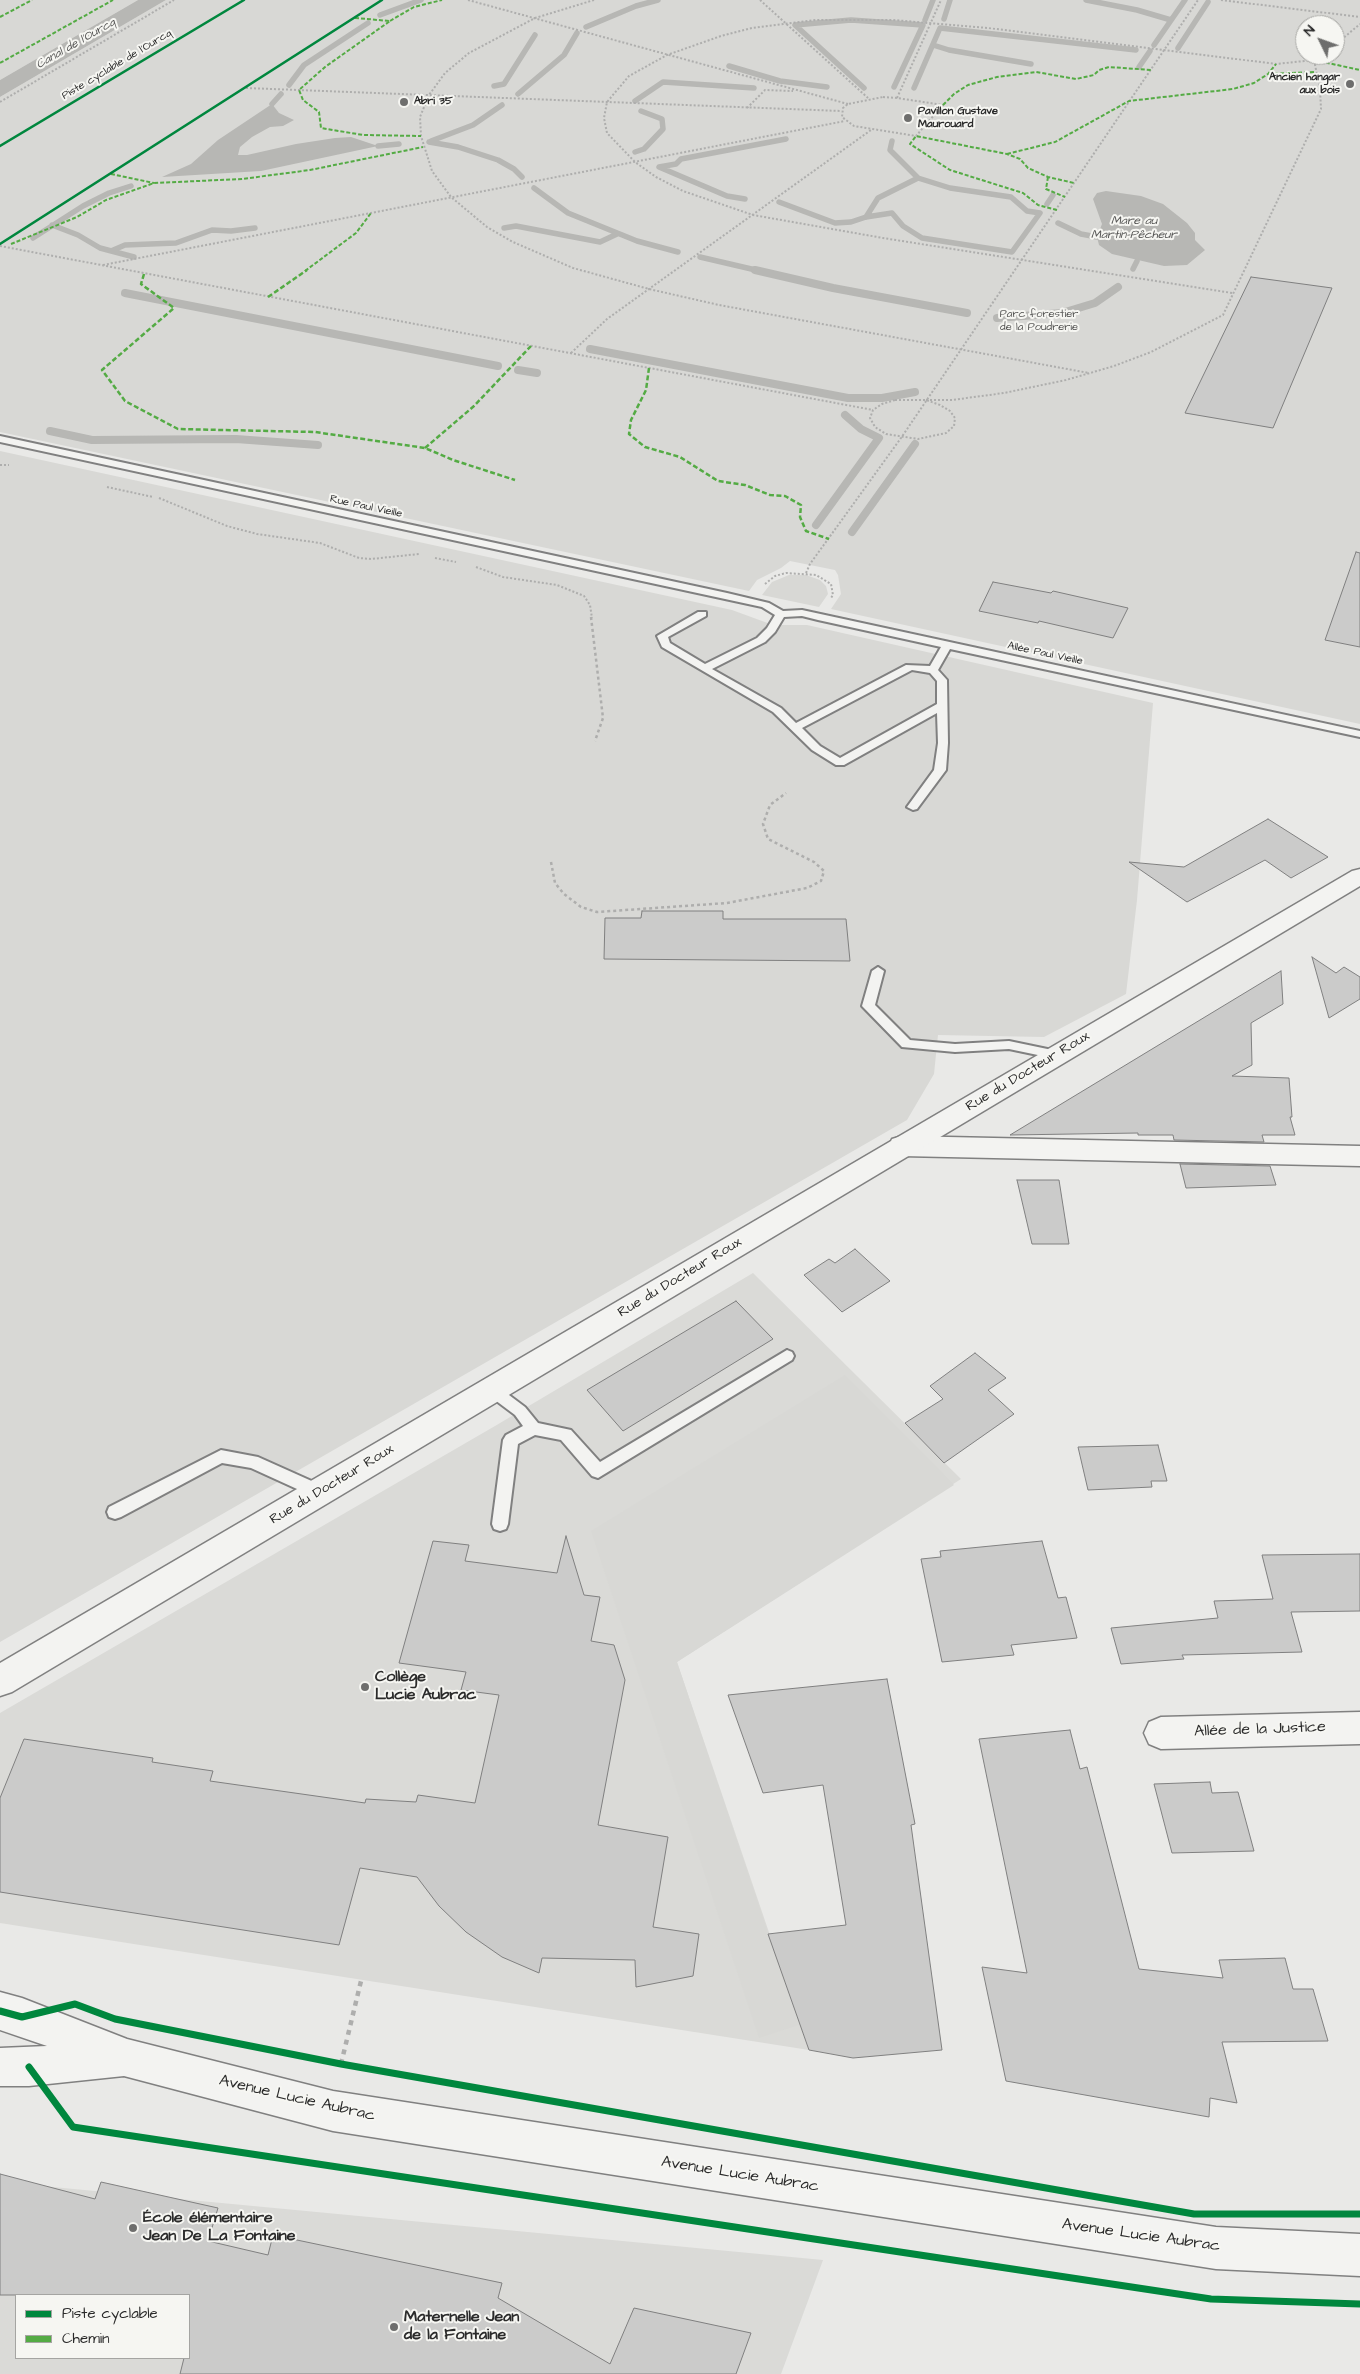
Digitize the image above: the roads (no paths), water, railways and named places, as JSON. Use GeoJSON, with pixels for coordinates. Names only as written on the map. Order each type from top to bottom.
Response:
{"type":"FeatureCollection","features":[{"type":"Feature","properties":{"kind":"main road","name":"Rue du Docteur Roux"},"geometry":{"type":"LineString","coordinates":[[0,1681],[1360,876]]}},
{"type":"Feature","properties":{"kind":"main road"},"geometry":{"type":"LineString","coordinates":[[902,1146],[1360,1156]]}},
{"type":"Feature","properties":{"kind":"main road","name":"Allée de la Justice"},"geometry":{"type":"LineString","coordinates":[[1160,1734],[1360,1728]]}},
{"type":"Feature","properties":{"kind":"main road","name":"Avenue Lucie Aubrac"},"geometry":{"type":"LineString","coordinates":[[0,2011],[22,2017],[127,2058],[333,2111],[1216,2248],[1360,2255]]}},
{"type":"Feature","properties":{"kind":"main road","name":"Avenue Lucie Aubrac"},"geometry":{"type":"LineString","coordinates":[[0,2067],[29,2067],[127,2058]]}},
{"type":"Feature","properties":{"kind":"lane","name":"Rue Paul Vieille"},"geometry":{"type":"LineString","coordinates":[[0,439],[727,596]]}},
{"type":"Feature","properties":{"kind":"lane","name":"Allée Paul Vieille"},"geometry":{"type":"LineString","coordinates":[[727,596],[765,605],[781,614],[802,614],[818,617],[1360,734]]}},
{"type":"Feature","properties":{"kind":"lane"},"geometry":{"type":"LineString","coordinates":[[702,614],[662,636],[666,645],[777,710],[816,748],[840,763],[942,705]]}},
{"type":"Feature","properties":{"kind":"lane"},"geometry":{"type":"LineString","coordinates":[[706,668],[761,640],[771,630],[781,614]]}},
{"type":"Feature","properties":{"kind":"lane"},"geometry":{"type":"LineString","coordinates":[[934,670],[948,645]]}},
{"type":"Feature","properties":{"kind":"lane"},"geometry":{"type":"LineString","coordinates":[[796,727],[910,667],[934,670],[942,680],[943,743],[940,770],[913,807]]}},
{"type":"Feature","properties":{"kind":"lane"},"geometry":{"type":"LineString","coordinates":[[878,971],[868,1006],[907,1044],[955,1048],[1009,1045],[1057,1055]]}},
{"type":"Feature","properties":{"kind":"lane"},"geometry":{"type":"LineString","coordinates":[[500,1524],[511,1440],[533,1428],[566,1434],[598,1471],[787,1356]]}},
{"type":"Feature","properties":{"kind":"lane"},"geometry":{"type":"LineString","coordinates":[[492,1390],[520,1412],[533,1428]]}},
{"type":"Feature","properties":{"kind":"lane"},"geometry":{"type":"LineString","coordinates":[[115,1512],[221,1456],[253,1462],[319,1492]]}},
{"type":"Feature","properties":{"kind":"water","name":"Canal de l'Ourcq"},"geometry":{"type":"Polygon","coordinates":[[[138,0],[166,0],[0,97],[0,80],[138,0]]]}},
{"type":"Feature","properties":{"kind":"water"},"geometry":{"type":"Polygon","coordinates":[[[272,104],[279,113],[294,120],[283,126],[270,127],[252,137],[240,147],[238,155],[247,155],[296,144],[335,138],[351,137],[378,146],[261,171],[162,177],[191,164],[218,140],[272,104]]]}},
{"type":"Feature","properties":{"kind":"water","name":"Mare au Martin-Pêcheur"},"geometry":{"type":"Polygon","coordinates":[[[1106,191],[1141,196],[1163,204],[1187,223],[1195,233],[1195,240],[1205,250],[1187,265],[1164,266],[1112,254],[1099,245],[1097,237],[1102,224],[1093,199],[1097,193],[1106,191]]]}},
{"type":"Feature","properties":{"kind":"waterway"},"geometry":{"type":"LineString","coordinates":[[380,15],[421,0]]}},
{"type":"Feature","properties":{"kind":"waterway"},"geometry":{"type":"LineString","coordinates":[[586,27],[636,6],[658,0]]}},
{"type":"Feature","properties":{"kind":"waterway"},"geometry":{"type":"LineString","coordinates":[[925,20],[933,0]]}},
{"type":"Feature","properties":{"kind":"waterway"},"geometry":{"type":"LineString","coordinates":[[944,19],[950,0]]}},
{"type":"Feature","properties":{"kind":"waterway"},"geometry":{"type":"LineString","coordinates":[[1086,0],[1137,10],[1171,20]]}},
{"type":"Feature","properties":{"kind":"waterway"},"geometry":{"type":"LineString","coordinates":[[1154,45],[1185,0]]}},
{"type":"Feature","properties":{"kind":"waterway"},"geometry":{"type":"LineString","coordinates":[[1178,48],[1208,2]]}},
{"type":"Feature","properties":{"kind":"waterway"},"geometry":{"type":"LineString","coordinates":[[864,88],[795,25],[851,20],[923,25],[894,87]]}},
{"type":"Feature","properties":{"kind":"waterway"},"geometry":{"type":"LineString","coordinates":[[289,85],[304,65],[368,23]]}},
{"type":"Feature","properties":{"kind":"waterway"},"geometry":{"type":"LineString","coordinates":[[914,88],[940,28],[1136,50]]}},
{"type":"Feature","properties":{"kind":"waterway"},"geometry":{"type":"LineString","coordinates":[[518,94],[564,55],[577,33]]}},
{"type":"Feature","properties":{"kind":"waterway"},"geometry":{"type":"LineString","coordinates":[[494,86],[504,84],[535,35]]}},
{"type":"Feature","properties":{"kind":"waterway"},"geometry":{"type":"LineString","coordinates":[[933,45],[949,50],[1031,64]]}},
{"type":"Feature","properties":{"kind":"waterway"},"geometry":{"type":"LineString","coordinates":[[1139,67],[1150,51]]}},
{"type":"Feature","properties":{"kind":"waterway"},"geometry":{"type":"LineString","coordinates":[[729,66],[780,81],[827,87]]}},
{"type":"Feature","properties":{"kind":"waterway"},"geometry":{"type":"LineString","coordinates":[[635,101],[663,82],[754,88]]}},
{"type":"Feature","properties":{"kind":"waterway"},"geometry":{"type":"LineString","coordinates":[[272,104],[281,94]]}},
{"type":"Feature","properties":{"kind":"waterway"},"geometry":{"type":"LineString","coordinates":[[431,141],[473,125],[502,105]]}},
{"type":"Feature","properties":{"kind":"waterway"},"geometry":{"type":"LineString","coordinates":[[635,152],[644,149],[663,129],[662,119],[641,111]]}},
{"type":"Feature","properties":{"kind":"waterway"},"geometry":{"type":"LineString","coordinates":[[745,199],[727,196],[659,167],[676,164],[681,159],[786,139]]}},
{"type":"Feature","properties":{"kind":"waterway"},"geometry":{"type":"LineString","coordinates":[[892,141],[890,150],[918,178]]}},
{"type":"Feature","properties":{"kind":"waterway"},"geometry":{"type":"LineString","coordinates":[[429,142],[458,147],[498,160],[514,169],[522,177]]}},
{"type":"Feature","properties":{"kind":"waterway"},"geometry":{"type":"LineString","coordinates":[[378,146],[399,144]]}},
{"type":"Feature","properties":{"kind":"waterway"},"geometry":{"type":"LineString","coordinates":[[866,217],[878,198],[918,178]]}},
{"type":"Feature","properties":{"kind":"waterway"},"geometry":{"type":"LineString","coordinates":[[866,217],[892,213],[903,226],[922,238],[1012,252],[1040,213],[1027,211],[1011,197],[950,188],[918,178]]}},
{"type":"Feature","properties":{"kind":"waterway"},"geometry":{"type":"LineString","coordinates":[[53,225],[83,206],[109,193],[131,186]]}},
{"type":"Feature","properties":{"kind":"waterway"},"geometry":{"type":"LineString","coordinates":[[534,188],[568,213],[637,241],[678,252]]}},
{"type":"Feature","properties":{"kind":"waterway"},"geometry":{"type":"LineString","coordinates":[[1047,204],[1053,195]]}},
{"type":"Feature","properties":{"kind":"waterway"},"geometry":{"type":"LineString","coordinates":[[779,202],[835,223],[851,222],[866,217]]}},
{"type":"Feature","properties":{"kind":"waterway"},"geometry":{"type":"LineString","coordinates":[[1058,223],[1081,234],[1097,237]]}},
{"type":"Feature","properties":{"kind":"waterway"},"geometry":{"type":"LineString","coordinates":[[33,238],[53,225]]}},
{"type":"Feature","properties":{"kind":"waterway"},"geometry":{"type":"LineString","coordinates":[[53,225],[78,235],[100,248],[111,251]]}},
{"type":"Feature","properties":{"kind":"waterway"},"geometry":{"type":"LineString","coordinates":[[504,228],[516,226],[600,242],[617,234]]}},
{"type":"Feature","properties":{"kind":"waterway"},"geometry":{"type":"LineString","coordinates":[[111,251],[125,245],[176,243],[212,230],[231,231],[255,228]]}},
{"type":"Feature","properties":{"kind":"waterway"},"geometry":{"type":"LineString","coordinates":[[111,251],[134,257]]}},
{"type":"Feature","properties":{"kind":"waterway"},"geometry":{"type":"LineString","coordinates":[[700,257],[760,271]]}},
{"type":"Feature","properties":{"kind":"waterway"},"geometry":{"type":"LineString","coordinates":[[1133,269],[1137,261]]}},
{"type":"Feature","properties":{"kind":"waterway"},"geometry":{"type":"LineString","coordinates":[[755,270],[833,288],[967,313]]}},
{"type":"Feature","properties":{"kind":"waterway"},"geometry":{"type":"LineString","coordinates":[[997,318],[1062,313],[1095,303],[1118,287]]}},
{"type":"Feature","properties":{"kind":"waterway"},"geometry":{"type":"LineString","coordinates":[[125,293],[498,366]]}},
{"type":"Feature","properties":{"kind":"waterway"},"geometry":{"type":"LineString","coordinates":[[590,349],[848,398],[882,398],[915,392]]}},
{"type":"Feature","properties":{"kind":"waterway"},"geometry":{"type":"LineString","coordinates":[[518,370],[537,373]]}},
{"type":"Feature","properties":{"kind":"waterway"},"geometry":{"type":"LineString","coordinates":[[816,525],[879,438],[861,429],[845,415]]}},
{"type":"Feature","properties":{"kind":"waterway"},"geometry":{"type":"LineString","coordinates":[[50,431],[92,440],[236,439],[318,445]]}},
{"type":"Feature","properties":{"kind":"waterway"},"geometry":{"type":"LineString","coordinates":[[852,532],[915,444]]}},
{"type":"Feature","properties":{"kind":"place","name":"Ancien hangar aux bois"},"geometry":{"type":"Point","coordinates":[1350,84]}},
{"type":"Feature","properties":{"kind":"place","name":"Abri 35"},"geometry":{"type":"Point","coordinates":[404,102]}},
{"type":"Feature","properties":{"kind":"place","name":"Pavillon Gustave Maurouard"},"geometry":{"type":"Point","coordinates":[908,118]}},
{"type":"Feature","properties":{"kind":"place","name":"Collège Lucie Aubrac"},"geometry":{"type":"Point","coordinates":[365,1687]}},
{"type":"Feature","properties":{"kind":"place","name":"École élémentaire Jean De La Fontaine"},"geometry":{"type":"Point","coordinates":[133,2228]}},
{"type":"Feature","properties":{"kind":"place","name":"Maternelle Jean de la Fontaine"},"geometry":{"type":"Point","coordinates":[394,2327]}},
{"type":"Feature","properties":{"kind":"park label","name":"Parc forestier de la Poudrerie"},"geometry":{"type":"Point","coordinates":[1039,321]}}]}
